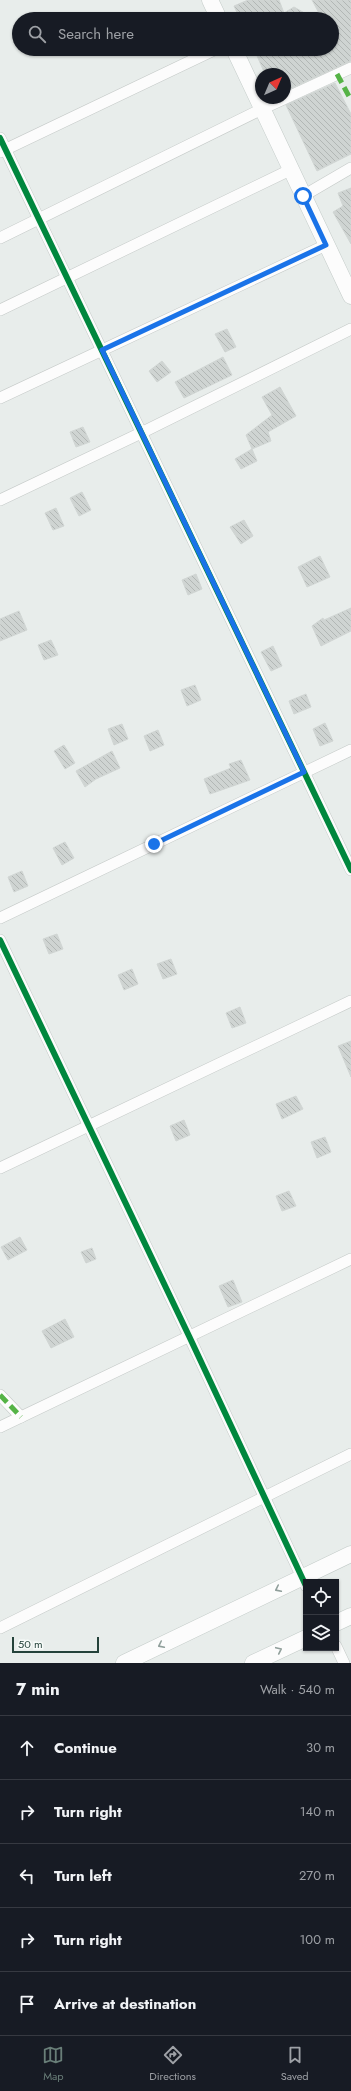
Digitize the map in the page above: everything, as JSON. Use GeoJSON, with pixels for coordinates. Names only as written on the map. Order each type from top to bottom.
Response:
{"type":"FeatureCollection","features":[{"type":"Feature","properties":{"kind":"street"},"geometry":{"type":"LineString","coordinates":[[210,0],[216,12]]}},
{"type":"Feature","properties":{"kind":"street"},"geometry":{"type":"LineString","coordinates":[[3,151],[201,56]]}},
{"type":"Feature","properties":{"kind":"street"},"geometry":{"type":"LineString","coordinates":[[237,56],[351,296]]}},
{"type":"Feature","properties":{"kind":"street"},"geometry":{"type":"LineString","coordinates":[[0,238],[262,109],[351,68]]}},
{"type":"Feature","properties":{"kind":"street"},"geometry":{"type":"LineString","coordinates":[[0,138],[3,151],[39,219],[351,870]]}},
{"type":"Feature","properties":{"kind":"street"},"geometry":{"type":"LineString","coordinates":[[303,196],[351,168]]}},
{"type":"Feature","properties":{"kind":"street"},"geometry":{"type":"LineString","coordinates":[[0,310],[290,170]]}},
{"type":"Feature","properties":{"kind":"street"},"geometry":{"type":"LineString","coordinates":[[0,398],[326,245]]}},
{"type":"Feature","properties":{"kind":"street"},"geometry":{"type":"LineString","coordinates":[[0,500],[142,433],[351,329]]}},
{"type":"Feature","properties":{"kind":"street"},"geometry":{"type":"LineString","coordinates":[[0,918],[351,750]]}},
{"type":"Feature","properties":{"kind":"street"},"geometry":{"type":"LineString","coordinates":[[0,940],[189,1336],[303,1580]]}},
{"type":"Feature","properties":{"kind":"street"},"geometry":{"type":"LineString","coordinates":[[0,1168],[351,1001]]}},
{"type":"Feature","properties":{"kind":"street"},"geometry":{"type":"LineString","coordinates":[[0,1427],[351,1259]]}},
{"type":"Feature","properties":{"kind":"street"},"geometry":{"type":"LineString","coordinates":[[0,1395],[21,1416]]}},
{"type":"Feature","properties":{"kind":"street"},"geometry":{"type":"LineString","coordinates":[[0,1628],[351,1454]]}},
{"type":"Feature","properties":{"kind":"street"},"geometry":{"type":"LineString","coordinates":[[309,1579],[351,1554]]}},
{"type":"Feature","properties":{"kind":"street"},"geometry":{"type":"LineString","coordinates":[[124,1663],[303,1582]]}},
{"type":"Feature","properties":{"kind":"street"},"geometry":{"type":"LineString","coordinates":[[339,1622],[351,1616]]}},
{"type":"Feature","properties":{"kind":"street"},"geometry":{"type":"LineString","coordinates":[[252,1663],[303,1639]]}},
{"type":"Feature","properties":{"kind":"street"},"geometry":{"type":"LineString","coordinates":[[338,1651],[344,1663]]}},
{"type":"Feature","properties":{"kind":"building"},"geometry":{"type":"Polygon","coordinates":[[[248,0],[279,0],[284,12],[237,12],[234,6],[248,0]]]}},
{"type":"Feature","properties":{"kind":"building"},"geometry":{"type":"Polygon","coordinates":[[[312,0],[351,0],[351,61],[291,88],[291,68],[262,68],[257,56],[339,56],[339,12],[318,12],[312,0]]]}},
{"type":"Feature","properties":{"kind":"building"},"geometry":{"type":"Polygon","coordinates":[[[294,7],[303,12],[286,12],[294,7]]]}},
{"type":"Feature","properties":{"kind":"building"},"geometry":{"type":"Polygon","coordinates":[[[335,83],[351,114],[351,154],[317,171],[286,105],[335,83]]]}},
{"type":"Feature","properties":{"kind":"building"},"geometry":{"type":"Polygon","coordinates":[[[351,188],[351,244],[333,212],[343,206],[338,193],[351,188]]]}},
{"type":"Feature","properties":{"kind":"building"},"geometry":{"type":"Polygon","coordinates":[[[227,329],[236,347],[225,352],[215,334],[227,329]]]}},
{"type":"Feature","properties":{"kind":"building"},"geometry":{"type":"Polygon","coordinates":[[[223,357],[232,375],[184,398],[175,382],[223,357]]]}},
{"type":"Feature","properties":{"kind":"building"},"geometry":{"type":"Polygon","coordinates":[[[162,361],[171,372],[157,382],[149,371],[162,361]]]}},
{"type":"Feature","properties":{"kind":"building"},"geometry":{"type":"Polygon","coordinates":[[[280,387],[296,416],[268,432],[271,441],[252,449],[246,435],[272,415],[262,397],[280,387]]]}},
{"type":"Feature","properties":{"kind":"building"},"geometry":{"type":"Polygon","coordinates":[[[83,427],[90,442],[76,447],[70,432],[83,427]]]}},
{"type":"Feature","properties":{"kind":"building"},"geometry":{"type":"Polygon","coordinates":[[[252,449],[257,461],[241,469],[235,459],[252,449]]]}},
{"type":"Feature","properties":{"kind":"building"},"geometry":{"type":"Polygon","coordinates":[[[82,492],[91,510],[79,516],[70,498],[82,492]]]}},
{"type":"Feature","properties":{"kind":"building"},"geometry":{"type":"Polygon","coordinates":[[[56,508],[64,526],[53,530],[45,513],[56,508]]]}},
{"type":"Feature","properties":{"kind":"building"},"geometry":{"type":"Polygon","coordinates":[[[244,520],[253,536],[241,544],[230,527],[244,520]]]}},
{"type":"Feature","properties":{"kind":"building"},"geometry":{"type":"Polygon","coordinates":[[[320,556],[330,577],[307,587],[298,567],[320,556]]]}},
{"type":"Feature","properties":{"kind":"building"},"geometry":{"type":"Polygon","coordinates":[[[196,574],[202,589],[188,595],[182,580],[196,574]]]}},
{"type":"Feature","properties":{"kind":"building"},"geometry":{"type":"Polygon","coordinates":[[[351,608],[351,631],[321,646],[312,626],[323,618],[324,620],[351,608]]]}},
{"type":"Feature","properties":{"kind":"building"},"geometry":{"type":"Polygon","coordinates":[[[19,611],[27,630],[0,641],[0,619],[19,611]]]}},
{"type":"Feature","properties":{"kind":"building"},"geometry":{"type":"Polygon","coordinates":[[[51,640],[58,655],[44,660],[38,645],[51,640]]]}},
{"type":"Feature","properties":{"kind":"building"},"geometry":{"type":"Polygon","coordinates":[[[273,646],[282,666],[271,671],[261,652],[273,646]]]}},
{"type":"Feature","properties":{"kind":"building"},"geometry":{"type":"Polygon","coordinates":[[[195,685],[201,700],[187,706],[181,690],[195,685]]]}},
{"type":"Feature","properties":{"kind":"building"},"geometry":{"type":"Polygon","coordinates":[[[306,694],[311,707],[294,714],[289,701],[306,694]]]}},
{"type":"Feature","properties":{"kind":"building"},"geometry":{"type":"Polygon","coordinates":[[[325,723],[333,741],[320,746],[313,729],[325,723]]]}},
{"type":"Feature","properties":{"kind":"building"},"geometry":{"type":"Polygon","coordinates":[[[122,724],[128,739],[114,745],[108,729],[122,724]]]}},
{"type":"Feature","properties":{"kind":"building"},"geometry":{"type":"Polygon","coordinates":[[[158,730],[164,745],[150,751],[144,736],[158,730]]]}},
{"type":"Feature","properties":{"kind":"building"},"geometry":{"type":"Polygon","coordinates":[[[64,745],[75,763],[65,769],[54,751],[64,745]]]}},
{"type":"Feature","properties":{"kind":"building"},"geometry":{"type":"Polygon","coordinates":[[[112,751],[120,768],[96,779],[85,787],[76,771],[112,751]]]}},
{"type":"Feature","properties":{"kind":"building"},"geometry":{"type":"Polygon","coordinates":[[[241,760],[250,780],[210,794],[204,779],[231,768],[229,764],[241,760]]]}},
{"type":"Feature","properties":{"kind":"building"},"geometry":{"type":"Polygon","coordinates":[[[65,842],[74,858],[62,865],[53,848],[65,842]]]}},
{"type":"Feature","properties":{"kind":"building"},"geometry":{"type":"Polygon","coordinates":[[[22,871],[28,886],[14,892],[8,877],[22,871]]]}},
{"type":"Feature","properties":{"kind":"building"},"geometry":{"type":"Polygon","coordinates":[[[57,934],[63,949],[49,954],[43,939],[57,934]]]}},
{"type":"Feature","properties":{"kind":"building"},"geometry":{"type":"Polygon","coordinates":[[[171,959],[177,974],[163,979],[157,964],[171,959]]]}},
{"type":"Feature","properties":{"kind":"building"},"geometry":{"type":"Polygon","coordinates":[[[132,969],[138,984],[124,990],[118,975],[132,969]]]}},
{"type":"Feature","properties":{"kind":"building"},"geometry":{"type":"Polygon","coordinates":[[[240,1007],[246,1023],[232,1028],[226,1013],[240,1007]]]}},
{"type":"Feature","properties":{"kind":"building"},"geometry":{"type":"Polygon","coordinates":[[[351,1041],[351,1077],[338,1046],[351,1041]]]}},
{"type":"Feature","properties":{"kind":"building"},"geometry":{"type":"Polygon","coordinates":[[[296,1096],[303,1109],[282,1119],[276,1104],[296,1096]]]}},
{"type":"Feature","properties":{"kind":"building"},"geometry":{"type":"Polygon","coordinates":[[[184,1120],[190,1135],[176,1141],[170,1126],[184,1120]]]}},
{"type":"Feature","properties":{"kind":"building"},"geometry":{"type":"Polygon","coordinates":[[[325,1137],[331,1152],[317,1158],[311,1142],[325,1137]]]}},
{"type":"Feature","properties":{"kind":"building"},"geometry":{"type":"Polygon","coordinates":[[[289,1191],[296,1206],[282,1211],[276,1196],[289,1191]]]}},
{"type":"Feature","properties":{"kind":"building"},"geometry":{"type":"Polygon","coordinates":[[[20,1237],[27,1250],[8,1260],[1,1247],[20,1237]]]}},
{"type":"Feature","properties":{"kind":"building"},"geometry":{"type":"Polygon","coordinates":[[[92,1248],[96,1259],[86,1263],[81,1252],[92,1248]]]}},
{"type":"Feature","properties":{"kind":"building"},"geometry":{"type":"Polygon","coordinates":[[[233,1280],[242,1302],[228,1307],[219,1286],[233,1280]]]}},
{"type":"Feature","properties":{"kind":"building"},"geometry":{"type":"Polygon","coordinates":[[[65,1319],[74,1337],[51,1348],[42,1331],[65,1319]]]}},
{"type":"Feature","properties":{"kind":"marked path"},"geometry":{"type":"LineString","coordinates":[[337,74],[351,100]]}},
{"type":"Feature","properties":{"kind":"marked path"},"geometry":{"type":"LineString","coordinates":[[0,1395],[21,1417]]}},
{"type":"Feature","properties":{"kind":"cycle path"},"geometry":{"type":"LineString","coordinates":[[0,138],[351,870]]}},
{"type":"Feature","properties":{"kind":"cycle path"},"geometry":{"type":"LineString","coordinates":[[0,940],[189,1336],[303,1580]]}},
{"type":"Feature","properties":{"kind":"route"},"geometry":{"type":"LineString","coordinates":[[154,844],[304,772],[102,350],[326,245],[303,196]]}}]}
